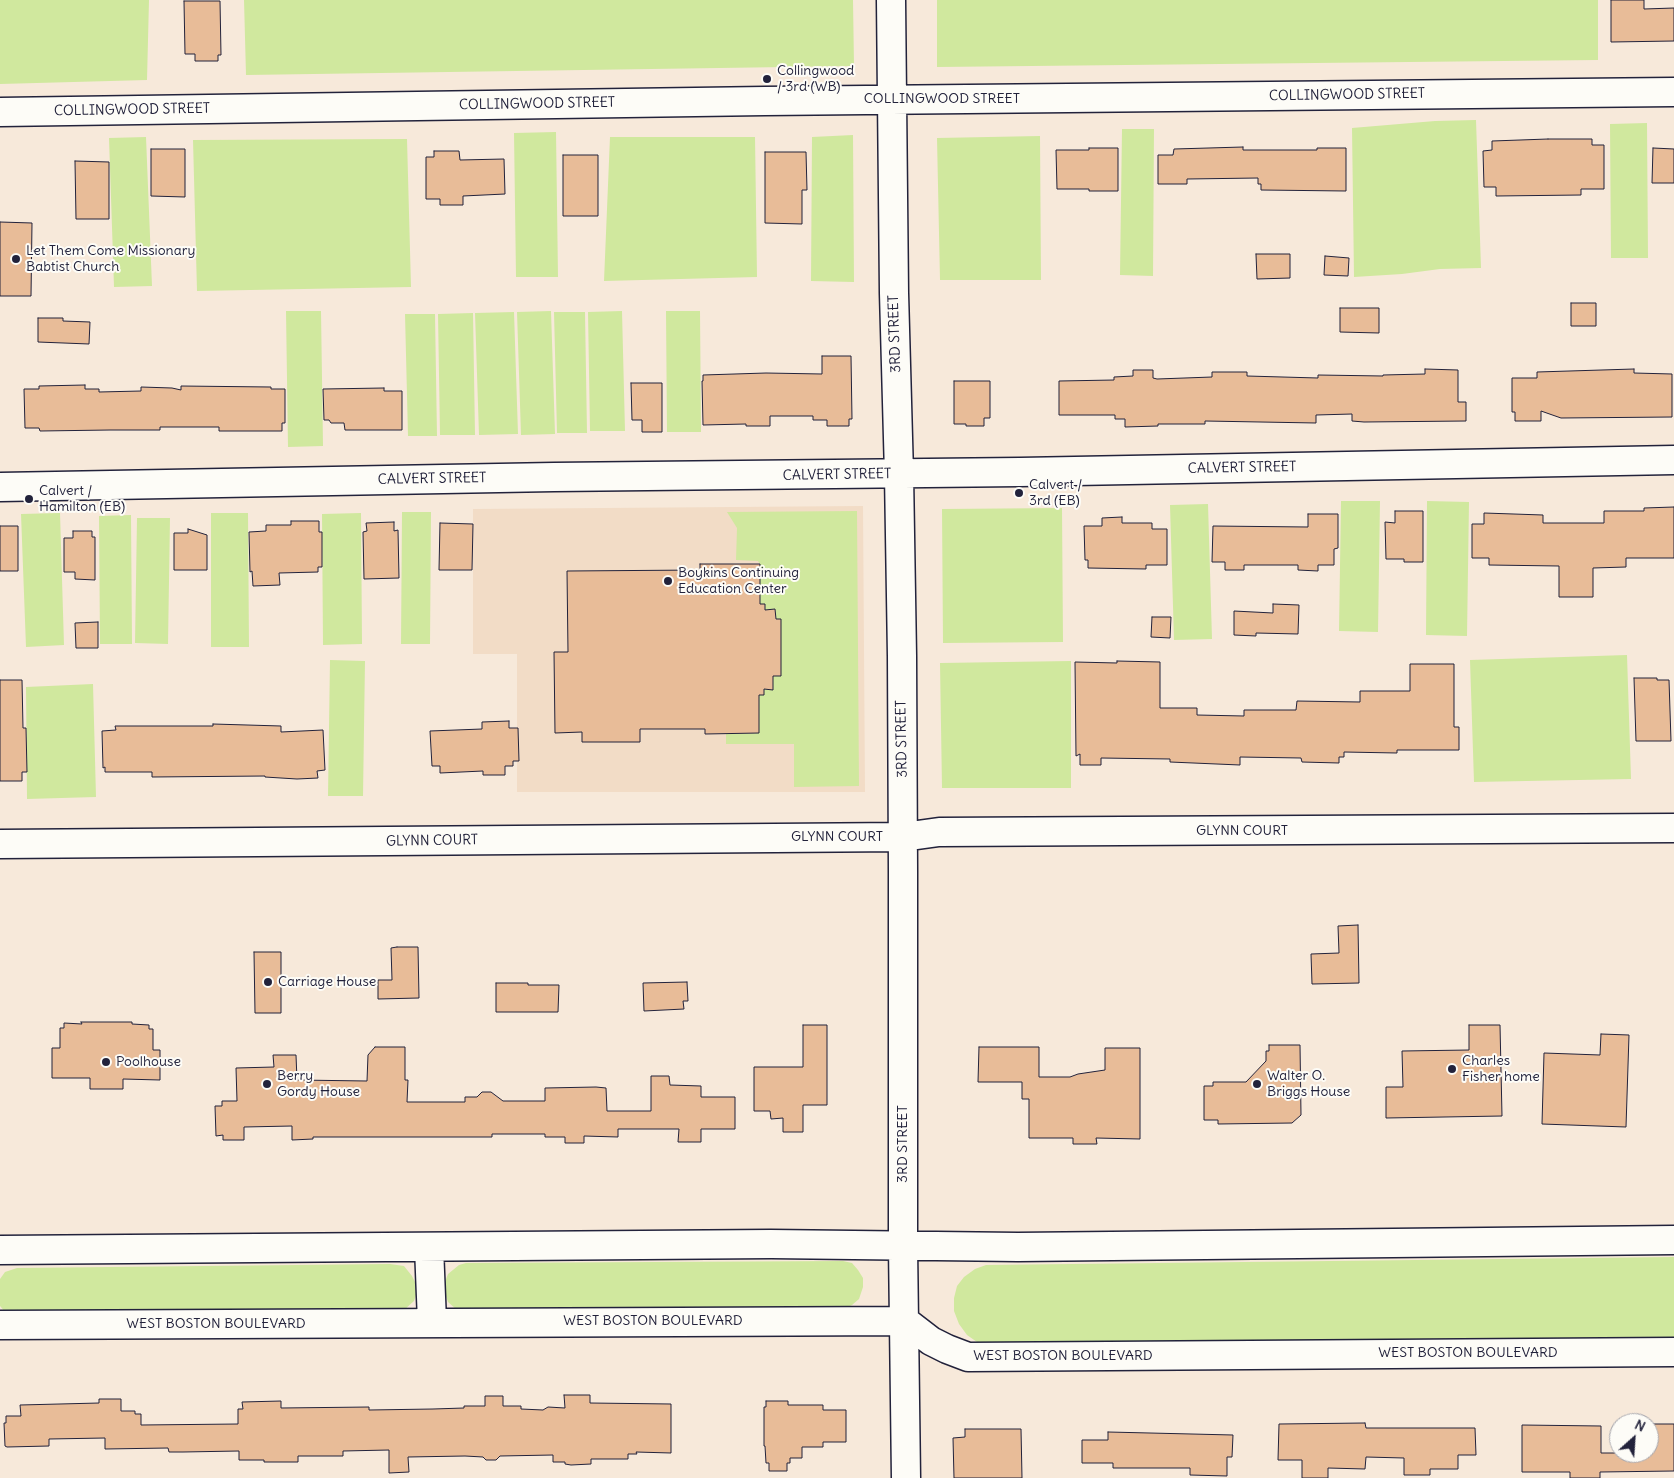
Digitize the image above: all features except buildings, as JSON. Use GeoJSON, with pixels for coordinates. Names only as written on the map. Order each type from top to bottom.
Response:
{"type":"FeatureCollection","features":[{"type":"Feature","properties":{"kind":"street","name":"3RD STREET"},"geometry":{"type":"LineString","coordinates":[[891,0],[894,293],[900,474],[903,837],[903,1246],[906,1478]]}},
{"type":"Feature","properties":{"kind":"street","name":"COLLINGWOOD STREET"},"geometry":{"type":"LineString","coordinates":[[0,112],[1674,92]]}},
{"type":"Feature","properties":{"kind":"street","name":"CALVERT STREET"},"geometry":{"type":"LineString","coordinates":[[0,487],[554,477],[900,474],[1674,460]]}},
{"type":"Feature","properties":{"kind":"street","name":"GLYNN COURT"},"geometry":{"type":"LineString","coordinates":[[0,844],[903,837],[949,832],[1674,828]]}},
{"type":"Feature","properties":{"kind":"street"},"geometry":{"type":"LineString","coordinates":[[0,1250],[771,1244],[1018,1247],[1674,1240]]}},
{"type":"Feature","properties":{"kind":"street"},"geometry":{"type":"LineString","coordinates":[[429,1247],[432,1322]]}},
{"type":"Feature","properties":{"kind":"street","name":"WEST BOSTON BOULEVARD"},"geometry":{"type":"LineString","coordinates":[[0,1325],[905,1321],[937,1344],[968,1357],[1674,1352]]}},
{"type":"Feature","properties":{"kind":"shaded area","name":"Boykins Continuing Education Center"},"geometry":{"type":"Polygon","coordinates":[[[863,506],[865,792],[517,792],[517,654],[473,654],[473,509],[863,506]]]}},
{"type":"Feature","properties":{"kind":"green space"},"geometry":{"type":"Polygon","coordinates":[[[0,0],[149,0],[147,80],[0,84],[0,0]]]}},
{"type":"Feature","properties":{"kind":"green space"},"geometry":{"type":"Polygon","coordinates":[[[244,0],[853,0],[854,66],[246,75],[244,0]]]}},
{"type":"Feature","properties":{"kind":"green space"},"geometry":{"type":"Polygon","coordinates":[[[937,0],[1598,0],[1598,60],[937,67],[937,0]]]}},
{"type":"Feature","properties":{"kind":"green space"},"geometry":{"type":"Polygon","coordinates":[[[1476,120],[1481,268],[1440,269],[1354,277],[1352,128],[1435,121],[1476,120]]]}},
{"type":"Feature","properties":{"kind":"green space"},"geometry":{"type":"Polygon","coordinates":[[[1647,123],[1648,258],[1611,258],[1610,124],[1647,123]]]}},
{"type":"Feature","properties":{"kind":"green space"},"geometry":{"type":"Polygon","coordinates":[[[1122,129],[1154,129],[1153,276],[1120,275],[1122,129]]]}},
{"type":"Feature","properties":{"kind":"green space"},"geometry":{"type":"Polygon","coordinates":[[[556,132],[558,277],[516,277],[514,133],[556,132]]]}},
{"type":"Feature","properties":{"kind":"green space"},"geometry":{"type":"Polygon","coordinates":[[[853,135],[854,282],[811,281],[812,137],[853,135]]]}},
{"type":"Feature","properties":{"kind":"green space"},"geometry":{"type":"Polygon","coordinates":[[[1040,136],[1041,280],[940,280],[937,138],[1040,136]]]}},
{"type":"Feature","properties":{"kind":"green space"},"geometry":{"type":"Polygon","coordinates":[[[146,137],[152,286],[114,287],[109,138],[146,137]]]}},
{"type":"Feature","properties":{"kind":"green space"},"geometry":{"type":"Polygon","coordinates":[[[610,137],[755,137],[757,277],[604,281],[610,137]]]}},
{"type":"Feature","properties":{"kind":"green space"},"geometry":{"type":"Polygon","coordinates":[[[407,139],[411,287],[197,291],[193,140],[407,139]]]}},
{"type":"Feature","properties":{"kind":"green space"},"geometry":{"type":"Polygon","coordinates":[[[286,311],[321,311],[323,446],[288,447],[286,311]]]}},
{"type":"Feature","properties":{"kind":"green space"},"geometry":{"type":"Polygon","coordinates":[[[551,311],[555,434],[521,435],[517,312],[551,311]]]}},
{"type":"Feature","properties":{"kind":"green space"},"geometry":{"type":"Polygon","coordinates":[[[622,311],[625,431],[590,431],[588,312],[622,311]]]}},
{"type":"Feature","properties":{"kind":"green space"},"geometry":{"type":"Polygon","coordinates":[[[666,311],[700,311],[701,432],[667,432],[666,311]]]}},
{"type":"Feature","properties":{"kind":"green space"},"geometry":{"type":"Polygon","coordinates":[[[514,312],[518,434],[479,435],[475,313],[514,312]]]}},
{"type":"Feature","properties":{"kind":"green space"},"geometry":{"type":"Polygon","coordinates":[[[554,312],[585,312],[587,433],[557,433],[554,312]]]}},
{"type":"Feature","properties":{"kind":"green space"},"geometry":{"type":"Polygon","coordinates":[[[473,313],[475,435],[440,435],[438,314],[473,313]]]}},
{"type":"Feature","properties":{"kind":"green space"},"geometry":{"type":"Polygon","coordinates":[[[405,314],[435,314],[437,436],[408,436],[405,314]]]}},
{"type":"Feature","properties":{"kind":"green space"},"geometry":{"type":"Polygon","coordinates":[[[1341,501],[1380,501],[1378,632],[1339,631],[1341,501]]]}},
{"type":"Feature","properties":{"kind":"green space"},"geometry":{"type":"Polygon","coordinates":[[[1427,501],[1469,502],[1467,636],[1426,635],[1427,501]]]}},
{"type":"Feature","properties":{"kind":"green space"},"geometry":{"type":"Polygon","coordinates":[[[1208,504],[1212,639],[1174,640],[1170,505],[1208,504]]]}},
{"type":"Feature","properties":{"kind":"green space"},"geometry":{"type":"Polygon","coordinates":[[[1062,508],[1063,642],[943,643],[942,509],[1062,508]]]}},
{"type":"Feature","properties":{"kind":"green space"},"geometry":{"type":"Polygon","coordinates":[[[857,511],[859,786],[794,787],[794,744],[726,744],[726,734],[759,733],[759,695],[764,689],[773,689],[773,676],[781,676],[781,620],[776,619],[775,609],[765,610],[765,604],[760,604],[760,564],[758,561],[736,560],[737,528],[727,512],[857,511]]]}},
{"type":"Feature","properties":{"kind":"green space"},"geometry":{"type":"Polygon","coordinates":[[[402,512],[431,512],[430,644],[401,644],[402,512]]]}},
{"type":"Feature","properties":{"kind":"green space"},"geometry":{"type":"Polygon","coordinates":[[[60,513],[64,645],[26,647],[21,514],[60,513]]]}},
{"type":"Feature","properties":{"kind":"green space"},"geometry":{"type":"Polygon","coordinates":[[[211,513],[248,513],[249,647],[211,647],[211,513]]]}},
{"type":"Feature","properties":{"kind":"green space"},"geometry":{"type":"Polygon","coordinates":[[[361,513],[362,644],[323,645],[322,514],[361,513]]]}},
{"type":"Feature","properties":{"kind":"green space"},"geometry":{"type":"Polygon","coordinates":[[[131,515],[132,644],[100,644],[99,516],[131,515]]]}},
{"type":"Feature","properties":{"kind":"green space"},"geometry":{"type":"Polygon","coordinates":[[[137,518],[170,518],[168,644],[135,643],[137,518]]]}},
{"type":"Feature","properties":{"kind":"green space"},"geometry":{"type":"Polygon","coordinates":[[[1627,655],[1631,779],[1474,782],[1470,660],[1627,655]]]}},
{"type":"Feature","properties":{"kind":"green space"},"geometry":{"type":"Polygon","coordinates":[[[330,660],[365,661],[363,796],[328,796],[330,660]]]}},
{"type":"Feature","properties":{"kind":"green space"},"geometry":{"type":"Polygon","coordinates":[[[1071,661],[1071,788],[942,788],[940,663],[1071,661]]]}},
{"type":"Feature","properties":{"kind":"green space"},"geometry":{"type":"Polygon","coordinates":[[[93,684],[96,797],[27,799],[26,687],[93,684]]]}},
{"type":"Feature","properties":{"kind":"green space"},"geometry":{"type":"Polygon","coordinates":[[[1674,1257],[1674,1338],[989,1344],[977,1342],[967,1335],[959,1324],[954,1311],[954,1298],[957,1286],[964,1277],[975,1269],[986,1265],[1674,1257]]]}},
{"type":"Feature","properties":{"kind":"green space"},"geometry":{"type":"Polygon","coordinates":[[[843,1261],[852,1263],[863,1278],[863,1287],[859,1299],[844,1309],[457,1310],[448,1302],[443,1287],[448,1274],[459,1265],[466,1263],[843,1261]]]}},
{"type":"Feature","properties":{"kind":"green space"},"geometry":{"type":"Polygon","coordinates":[[[390,1264],[404,1266],[415,1282],[416,1295],[414,1301],[404,1310],[6,1313],[0,1306],[0,1279],[5,1272],[17,1268],[390,1264]]]}},
{"type":"Feature","properties":{"kind":"place","name":"Collingwood / 3rd (WB)"},"geometry":{"type":"Point","coordinates":[767,79]}},
{"type":"Feature","properties":{"kind":"place","name":"Let Them Come Missionary Babtist Church"},"geometry":{"type":"Point","coordinates":[16,259]}},
{"type":"Feature","properties":{"kind":"place","name":"Calvert / 3rd (EB)"},"geometry":{"type":"Point","coordinates":[1019,493]}},
{"type":"Feature","properties":{"kind":"place","name":"Calvert / Hamilton (EB)"},"geometry":{"type":"Point","coordinates":[29,499]}},
{"type":"Feature","properties":{"kind":"place","name":"Boykins Continuing Education Center"},"geometry":{"type":"Point","coordinates":[668,581]}},
{"type":"Feature","properties":{"kind":"place","name":"Carriage House"},"geometry":{"type":"Point","coordinates":[268,982]}},
{"type":"Feature","properties":{"kind":"place","name":"Poolhouse"},"geometry":{"type":"Point","coordinates":[106,1062]}},
{"type":"Feature","properties":{"kind":"place","name":"Charles Fisher home"},"geometry":{"type":"Point","coordinates":[1452,1069]}},
{"type":"Feature","properties":{"kind":"place","name":"Berry Gordy House"},"geometry":{"type":"Point","coordinates":[267,1084]}},
{"type":"Feature","properties":{"kind":"place","name":"Walter O. Briggs House"},"geometry":{"type":"Point","coordinates":[1257,1084]}}]}
